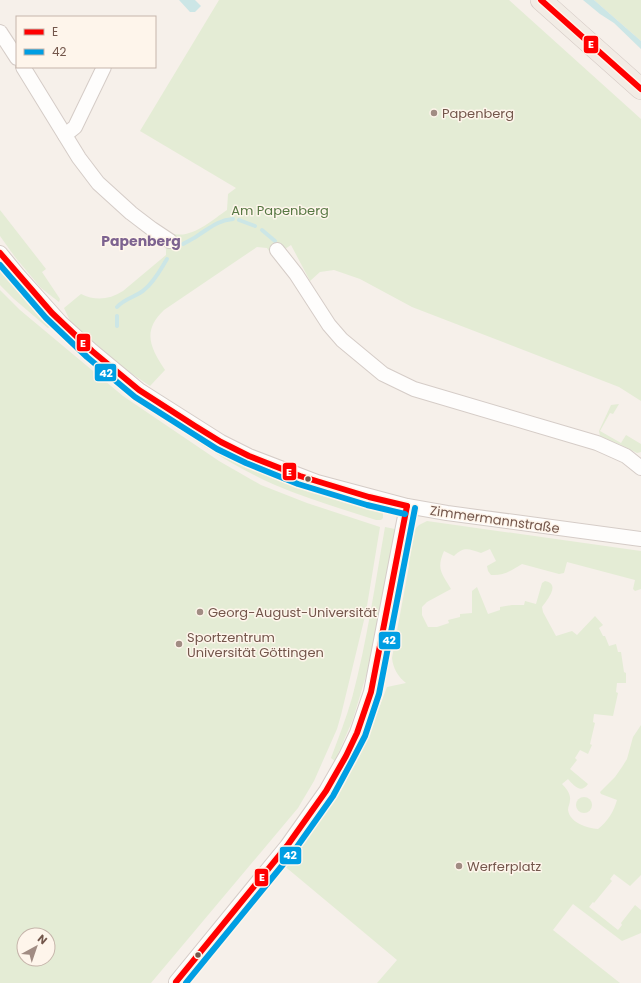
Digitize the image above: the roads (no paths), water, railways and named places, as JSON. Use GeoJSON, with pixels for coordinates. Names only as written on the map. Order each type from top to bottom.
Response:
{"type":"FeatureCollection","features":[{"type":"Feature","properties":{"kind":"main road"},"geometry":{"type":"LineString","coordinates":[[541,0],[641,89]]}},
{"type":"Feature","properties":{"kind":"street"},"geometry":{"type":"LineString","coordinates":[[0,32],[16,56]]}},
{"type":"Feature","properties":{"kind":"street"},"geometry":{"type":"LineString","coordinates":[[23,68],[79,158],[98,183],[131,213],[170,241]]}},
{"type":"Feature","properties":{"kind":"street"},"geometry":{"type":"LineString","coordinates":[[65,134],[75,128],[104,68]]}},
{"type":"Feature","properties":{"kind":"street"},"geometry":{"type":"LineString","coordinates":[[277,250],[296,274],[329,325],[342,340],[383,374],[414,389],[597,443],[626,456],[641,468]]}},
{"type":"Feature","properties":{"kind":"street","name":"Zimmermannstraße"},"geometry":{"type":"LineString","coordinates":[[0,252],[52,314],[92,351],[139,390],[221,442],[249,456],[300,476],[369,497],[407,506],[446,513],[641,539]]}},
{"type":"Feature","properties":{"kind":"street"},"geometry":{"type":"LineString","coordinates":[[176,982],[276,859],[326,792],[357,733],[372,692],[407,506]]}},
{"type":"Feature","properties":{"kind":"water"},"geometry":{"type":"Polygon","coordinates":[[[179,0],[195,0],[201,6],[195,12],[190,12],[179,0]]]}},
{"type":"Feature","properties":{"kind":"water"},"geometry":{"type":"Polygon","coordinates":[[[583,0],[594,0],[641,41],[641,49],[614,23],[583,0]]]}},
{"type":"Feature","properties":{"kind":"waterway"},"geometry":{"type":"LineString","coordinates":[[183,244],[215,224],[233,219]]}},
{"type":"Feature","properties":{"kind":"waterway"},"geometry":{"type":"LineString","coordinates":[[239,220],[255,226]]}},
{"type":"Feature","properties":{"kind":"waterway"},"geometry":{"type":"LineString","coordinates":[[262,230],[275,241]]}},
{"type":"Feature","properties":{"kind":"waterway"},"geometry":{"type":"LineString","coordinates":[[117,307],[148,287],[167,259]]}},
{"type":"Feature","properties":{"kind":"waterway"},"geometry":{"type":"LineString","coordinates":[[117,316],[117,326]]}},
{"type":"Feature","properties":{"kind":"place","name":"Papenberg"},"geometry":{"type":"Point","coordinates":[434,113]}},
{"type":"Feature","properties":{"kind":"place","name":"Georg-August-Universität"},"geometry":{"type":"Point","coordinates":[200,612]}},
{"type":"Feature","properties":{"kind":"place","name":"Sportzentrum Universität Göttingen"},"geometry":{"type":"Point","coordinates":[179,644]}},
{"type":"Feature","properties":{"kind":"place","name":"Werferplatz"},"geometry":{"type":"Point","coordinates":[459,866]}},
{"type":"Feature","properties":{"kind":"district","name":"Papenberg"},"geometry":{"type":"Point","coordinates":[141,241]}},
{"type":"Feature","properties":{"kind":"park label","name":"Am Papenberg"},"geometry":{"type":"Point","coordinates":[280,210]}}]}
